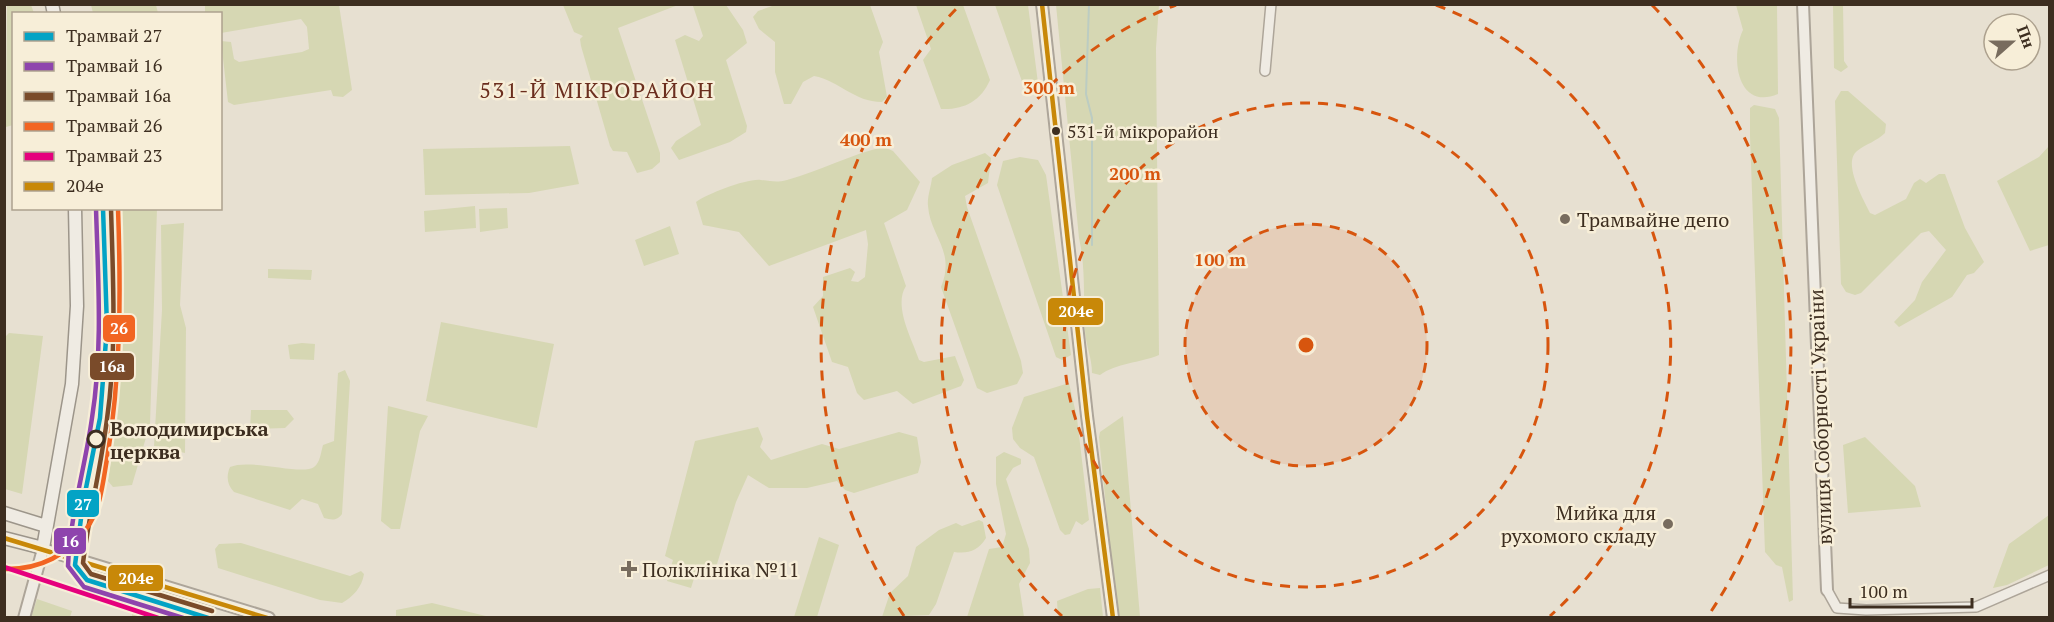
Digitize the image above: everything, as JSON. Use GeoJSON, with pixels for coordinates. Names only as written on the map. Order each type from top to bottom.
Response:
{"type":"FeatureCollection","features":[{"type":"Feature","properties":{"kind":"main road"},"geometry":{"type":"LineString","coordinates":[[4,538],[43,549],[72,384],[77,306],[75,210]]}},
{"type":"Feature","properties":{"kind":"main road"},"geometry":{"type":"LineString","coordinates":[[4,513],[46,526]]}},
{"type":"Feature","properties":{"kind":"street"},"geometry":{"type":"LineString","coordinates":[[1041,4],[1087,416],[1113,618]]}},
{"type":"Feature","properties":{"kind":"street"},"geometry":{"type":"LineString","coordinates":[[1265,71],[1271,4]]}},
{"type":"Feature","properties":{"kind":"street","name":"вулиця Соборності України"},"geometry":{"type":"LineString","coordinates":[[1803,4],[1827,590],[1837,608],[1866,610],[1976,607],[2049,575]]}},
{"type":"Feature","properties":{"kind":"street"},"geometry":{"type":"LineString","coordinates":[[24,618],[43,549],[269,618]]}},
{"type":"Feature","properties":{"kind":"green space"},"geometry":{"type":"Polygon","coordinates":[[[7,5],[31,5],[34,12],[12,12],[12,125],[6,127],[7,5]]]}},
{"type":"Feature","properties":{"kind":"green space"},"geometry":{"type":"Polygon","coordinates":[[[91,5],[156,5],[158,12],[93,12],[91,5]]]}},
{"type":"Feature","properties":{"kind":"green space"},"geometry":{"type":"Polygon","coordinates":[[[205,5],[339,5],[352,90],[343,97],[333,96],[331,90],[234,105],[228,102],[222,41],[231,42],[234,59],[239,62],[302,52],[309,49],[307,27],[301,19],[222,33],[222,12],[205,12],[205,5]]]}},
{"type":"Feature","properties":{"kind":"green space"},"geometry":{"type":"Polygon","coordinates":[[[563,5],[678,5],[618,28],[660,153],[660,162],[652,169],[637,173],[627,152],[613,151],[610,146],[581,46],[580,39],[583,36],[574,32],[563,5]]]}},
{"type":"Feature","properties":{"kind":"green space"},"geometry":{"type":"Polygon","coordinates":[[[726,5],[743,30],[747,43],[726,60],[747,126],[746,132],[730,142],[679,160],[671,148],[676,141],[701,125],[675,40],[685,35],[699,41],[703,36],[693,6],[726,5]]]}},
{"type":"Feature","properties":{"kind":"green space"},"geometry":{"type":"Polygon","coordinates":[[[775,5],[870,5],[883,42],[879,52],[887,97],[882,102],[863,99],[832,82],[814,76],[803,82],[791,104],[784,104],[775,72],[775,42],[759,29],[753,17],[758,11],[775,5]]]}},
{"type":"Feature","properties":{"kind":"green space"},"geometry":{"type":"Polygon","coordinates":[[[916,5],[963,5],[990,80],[982,94],[971,103],[957,108],[941,109],[923,60],[931,49],[916,5]]]}},
{"type":"Feature","properties":{"kind":"green space"},"geometry":{"type":"Polygon","coordinates":[[[995,5],[1028,5],[1038,83],[1033,89],[1025,90],[995,5]]]}},
{"type":"Feature","properties":{"kind":"green space"},"geometry":{"type":"Polygon","coordinates":[[[1056,5],[1159,5],[1156,48],[1159,355],[1113,368],[1100,375],[1092,373],[1086,336],[1083,261],[1056,5]]]}},
{"type":"Feature","properties":{"kind":"green space"},"geometry":{"type":"Polygon","coordinates":[[[1736,5],[1777,5],[1778,94],[1764,97],[1753,95],[1745,88],[1740,78],[1737,54],[1743,30],[1736,5]]]}},
{"type":"Feature","properties":{"kind":"green space"},"geometry":{"type":"Polygon","coordinates":[[[1833,5],[1843,5],[1844,61],[1848,67],[1841,72],[1834,68],[1833,5]]]}},
{"type":"Feature","properties":{"kind":"green space"},"geometry":{"type":"Polygon","coordinates":[[[1841,91],[1848,91],[1886,124],[1885,133],[1857,151],[1853,157],[1852,164],[1856,182],[1870,213],[1875,215],[1906,199],[1914,183],[1920,179],[1926,183],[1939,174],[1945,174],[1965,228],[1984,262],[1974,273],[1967,275],[1952,297],[1899,327],[1894,322],[1915,300],[1922,282],[1946,250],[1929,231],[1921,233],[1861,293],[1855,295],[1846,292],[1841,284],[1835,101],[1841,91]]]}},
{"type":"Feature","properties":{"kind":"green space"},"geometry":{"type":"Polygon","coordinates":[[[1754,105],[1775,109],[1779,118],[1793,600],[1789,602],[1782,567],[1776,565],[1765,552],[1750,136],[1750,108],[1754,105]]]}},
{"type":"Feature","properties":{"kind":"green space"},"geometry":{"type":"Polygon","coordinates":[[[570,146],[579,184],[529,193],[425,195],[423,149],[570,146]]]}},
{"type":"Feature","properties":{"kind":"green space"},"geometry":{"type":"Polygon","coordinates":[[[2049,146],[2049,245],[2030,251],[1997,181],[2039,157],[2049,146]]]}},
{"type":"Feature","properties":{"kind":"green space"},"geometry":{"type":"Polygon","coordinates":[[[884,147],[893,151],[920,182],[907,210],[884,223],[906,286],[902,303],[908,333],[919,360],[924,362],[955,356],[964,380],[961,386],[913,404],[897,391],[864,400],[857,393],[848,367],[832,362],[813,307],[823,296],[823,277],[850,268],[855,272],[851,281],[858,282],[865,277],[868,244],[866,230],[769,266],[739,232],[703,225],[696,202],[738,184],[755,180],[777,182],[787,180],[884,147]]]}},
{"type":"Feature","properties":{"kind":"green space"},"geometry":{"type":"Polygon","coordinates":[[[985,153],[991,158],[988,183],[965,196],[1021,361],[1023,373],[1017,384],[987,393],[977,388],[941,287],[946,263],[930,217],[928,203],[932,178],[952,165],[985,153]]]}},
{"type":"Feature","properties":{"kind":"green space"},"geometry":{"type":"Polygon","coordinates":[[[1020,157],[1038,160],[1046,175],[1071,355],[1062,360],[1056,357],[997,185],[1003,161],[1020,157]]]}},
{"type":"Feature","properties":{"kind":"green space"},"geometry":{"type":"Polygon","coordinates":[[[475,206],[476,228],[425,232],[424,211],[475,206]]]}},
{"type":"Feature","properties":{"kind":"green space"},"geometry":{"type":"Polygon","coordinates":[[[507,208],[508,228],[480,232],[479,209],[507,208]]]}},
{"type":"Feature","properties":{"kind":"green space"},"geometry":{"type":"Polygon","coordinates":[[[110,210],[157,210],[150,424],[132,485],[113,487],[108,481],[111,460],[104,453],[112,346],[110,210]]]}},
{"type":"Feature","properties":{"kind":"green space"},"geometry":{"type":"Polygon","coordinates":[[[184,223],[180,305],[186,328],[185,453],[154,446],[162,310],[161,225],[184,223]]]}},
{"type":"Feature","properties":{"kind":"green space"},"geometry":{"type":"Polygon","coordinates":[[[670,226],[679,254],[644,266],[635,240],[670,226]]]}},
{"type":"Feature","properties":{"kind":"green space"},"geometry":{"type":"Polygon","coordinates":[[[268,269],[312,270],[311,280],[268,278],[268,269]]]}},
{"type":"Feature","properties":{"kind":"green space"},"geometry":{"type":"Polygon","coordinates":[[[441,322],[554,344],[537,428],[426,401],[441,322]]]}},
{"type":"Feature","properties":{"kind":"green space"},"geometry":{"type":"Polygon","coordinates":[[[9,333],[43,336],[22,494],[5,489],[4,338],[9,333]]]}},
{"type":"Feature","properties":{"kind":"green space"},"geometry":{"type":"Polygon","coordinates":[[[315,344],[314,360],[290,359],[288,345],[315,344]]]}},
{"type":"Feature","properties":{"kind":"green space"},"geometry":{"type":"Polygon","coordinates":[[[345,370],[350,381],[342,514],[334,519],[324,518],[318,504],[302,499],[290,510],[234,492],[228,480],[230,467],[250,464],[299,470],[316,465],[323,445],[334,441],[338,373],[345,370]]]}},
{"type":"Feature","properties":{"kind":"green space"},"geometry":{"type":"Polygon","coordinates":[[[1069,383],[1077,418],[1089,520],[1082,525],[1076,521],[1070,534],[1065,535],[1060,530],[1034,457],[1020,448],[1013,439],[1012,428],[1024,397],[1069,383]]]}},
{"type":"Feature","properties":{"kind":"green space"},"geometry":{"type":"Polygon","coordinates":[[[388,406],[428,416],[420,431],[400,529],[391,529],[381,521],[388,406]]]}},
{"type":"Feature","properties":{"kind":"green space"},"geometry":{"type":"Polygon","coordinates":[[[251,410],[287,410],[294,419],[285,428],[250,429],[251,410]]]}},
{"type":"Feature","properties":{"kind":"green space"},"geometry":{"type":"Polygon","coordinates":[[[1123,416],[1140,617],[1120,617],[1116,606],[1099,437],[1100,432],[1123,416]]]}},
{"type":"Feature","properties":{"kind":"green space"},"geometry":{"type":"Polygon","coordinates":[[[758,427],[763,439],[760,447],[771,460],[822,444],[839,449],[899,432],[917,437],[921,462],[918,473],[854,493],[845,490],[837,481],[807,488],[769,488],[748,475],[736,502],[713,577],[696,572],[691,588],[667,581],[673,560],[665,556],[695,441],[758,427]]]}},
{"type":"Feature","properties":{"kind":"green space"},"geometry":{"type":"Polygon","coordinates":[[[1865,437],[1915,486],[1921,507],[1848,513],[1843,445],[1865,437]]]}},
{"type":"Feature","properties":{"kind":"green space"},"geometry":{"type":"Polygon","coordinates":[[[1004,452],[1021,459],[1021,464],[1013,468],[1006,479],[1029,549],[1030,563],[1019,584],[1024,617],[967,617],[989,549],[1002,547],[1006,534],[996,484],[996,457],[1004,452]]]}},
{"type":"Feature","properties":{"kind":"green space"},"geometry":{"type":"Polygon","coordinates":[[[2049,515],[2049,565],[2007,585],[1993,588],[2009,544],[2049,515]]]}},
{"type":"Feature","properties":{"kind":"green space"},"geometry":{"type":"Polygon","coordinates":[[[979,520],[983,522],[986,538],[972,551],[954,552],[936,604],[929,615],[882,617],[890,593],[908,576],[916,547],[939,530],[956,523],[962,526],[979,520]]]}},
{"type":"Feature","properties":{"kind":"green space"},"geometry":{"type":"Polygon","coordinates":[[[819,537],[839,545],[817,617],[794,617],[819,537]]]}},
{"type":"Feature","properties":{"kind":"green space"},"geometry":{"type":"Polygon","coordinates":[[[241,543],[350,576],[361,571],[364,574],[363,579],[350,598],[342,603],[320,600],[218,568],[215,549],[219,544],[241,543]]]}},
{"type":"Feature","properties":{"kind":"green space"},"geometry":{"type":"Polygon","coordinates":[[[1100,588],[1103,617],[1058,617],[1057,601],[1088,589],[1100,588]]]}},
{"type":"Feature","properties":{"kind":"green space"},"geometry":{"type":"Polygon","coordinates":[[[37,599],[72,611],[70,617],[31,617],[37,599]]]}},
{"type":"Feature","properties":{"kind":"green space"},"geometry":{"type":"Polygon","coordinates":[[[136,601],[191,617],[132,616],[132,602],[136,601]]]}},
{"type":"Feature","properties":{"kind":"green space"},"geometry":{"type":"Polygon","coordinates":[[[432,603],[490,617],[396,617],[396,610],[432,603]]]}},
{"type":"Feature","properties":{"kind":"waterway"},"geometry":{"type":"LineString","coordinates":[[1089,4],[1086,94],[1092,118],[1092,245]]}},
{"type":"Feature","properties":{"kind":"tram line","name":"16"},"geometry":{"type":"LineString","coordinates":[[96,210],[98,366],[89,437],[69,547],[68,566],[84,587],[183,618]]}},
{"type":"Feature","properties":{"kind":"tram line","name":"27"},"geometry":{"type":"LineString","coordinates":[[103,210],[107,327],[100,418],[83,503],[75,565],[87,580],[208,618]]}},
{"type":"Feature","properties":{"kind":"tram line","name":"16a"},"geometry":{"type":"LineString","coordinates":[[111,210],[114,314],[110,393],[83,563],[91,574],[212,611]]}},
{"type":"Feature","properties":{"kind":"tram line","name":"26"},"geometry":{"type":"LineString","coordinates":[[4,569],[17,569],[41,563],[52,559],[73,545],[89,525],[99,502],[115,397],[120,303],[118,210]]}},
{"type":"Feature","properties":{"kind":"tram line","name":"23"},"geometry":{"type":"LineString","coordinates":[[4,567],[158,618]]}},
{"type":"Feature","properties":{"kind":"transit line","name":"204е"},"geometry":{"type":"LineString","coordinates":[[1042,4],[1087,416],[1113,618]]}},
{"type":"Feature","properties":{"kind":"transit line","name":"204е"},"geometry":{"type":"LineString","coordinates":[[4,538],[267,618]]}},
{"type":"Feature","properties":{"kind":"place","name":"531-й мікрорайон"},"geometry":{"type":"Point","coordinates":[1056,131]}},
{"type":"Feature","properties":{"kind":"place","name":"Трамвайне депо"},"geometry":{"type":"Point","coordinates":[1565,219]}},
{"type":"Feature","properties":{"kind":"place","name":"Володимирська церква"},"geometry":{"type":"Point","coordinates":[96,439]}},
{"type":"Feature","properties":{"kind":"place","name":"Мийка для рухомого складу"},"geometry":{"type":"Point","coordinates":[1668,524]}},
{"type":"Feature","properties":{"kind":"place","name":"Поліклініка №11"},"geometry":{"type":"Point","coordinates":[629,569]}},
{"type":"Feature","properties":{"kind":"district","name":"531-Й МІКРОРАЙОН"},"geometry":{"type":"Point","coordinates":[597,89]}}]}
